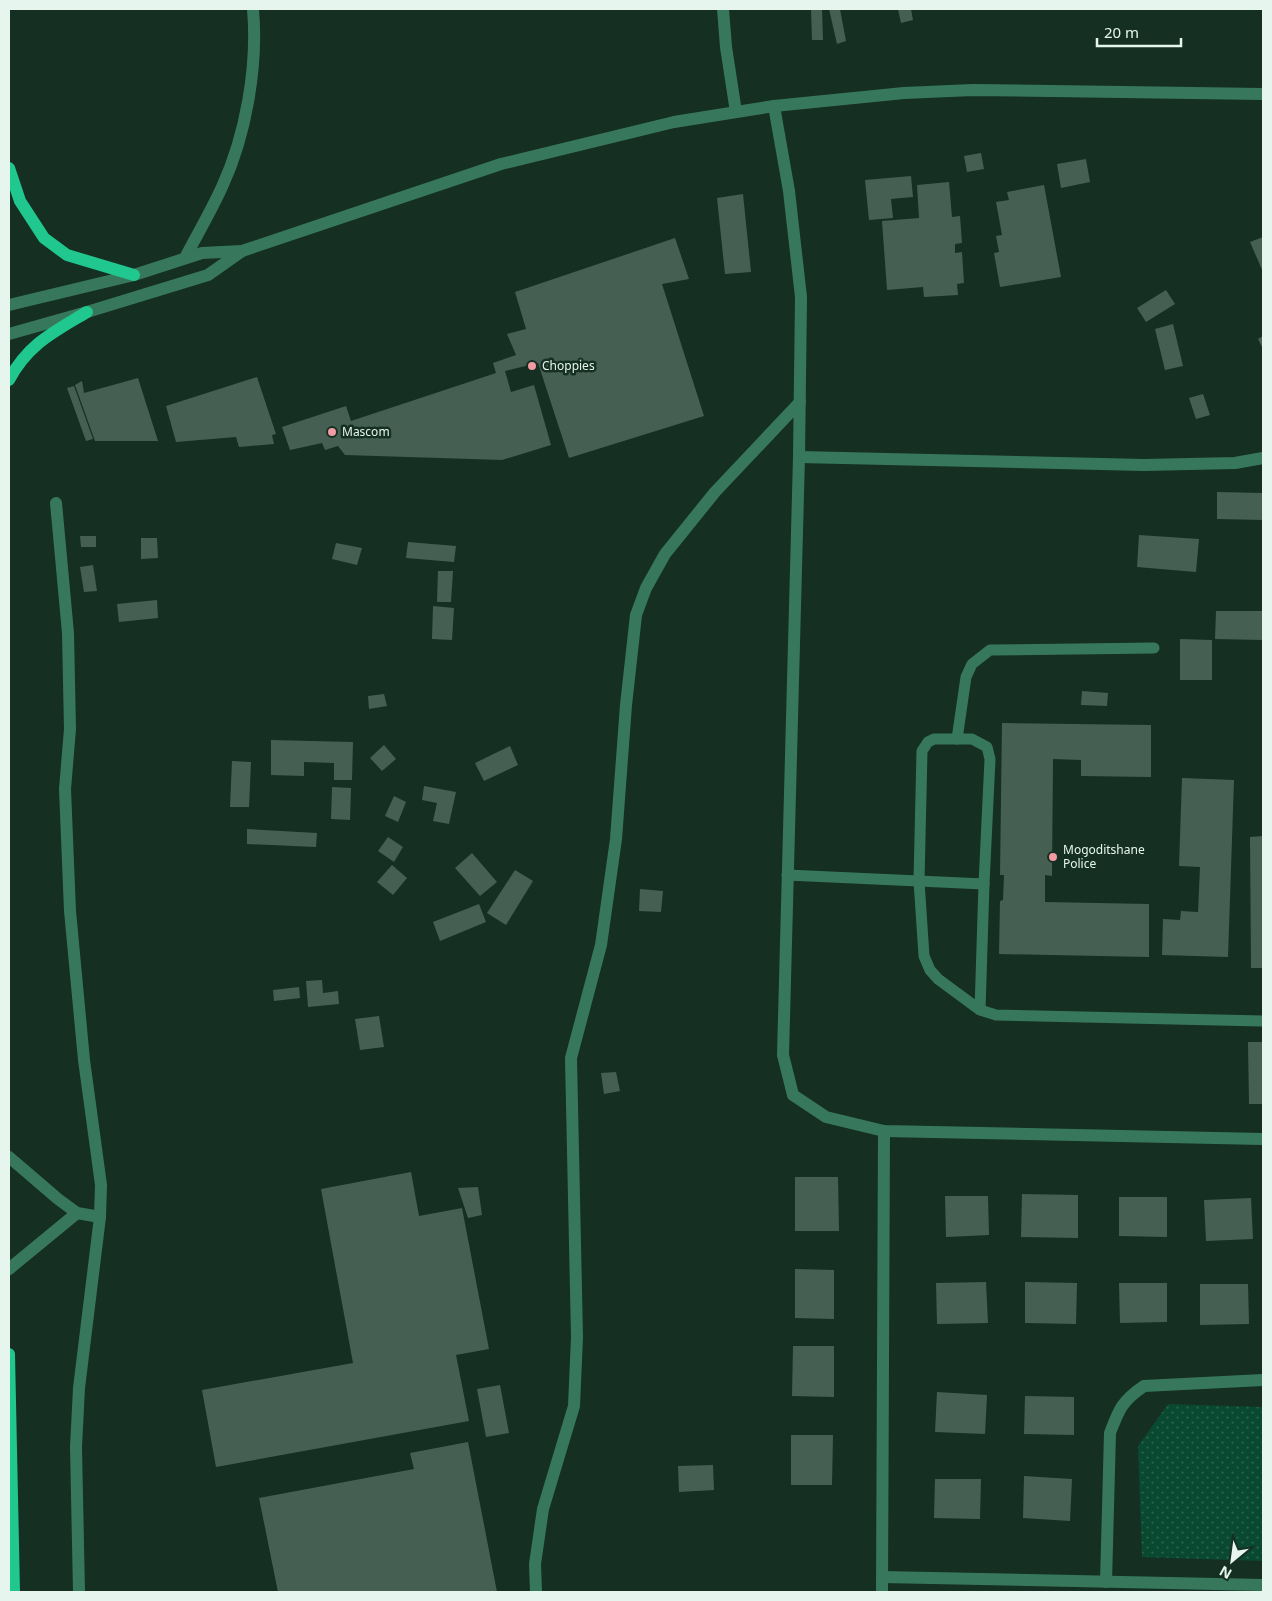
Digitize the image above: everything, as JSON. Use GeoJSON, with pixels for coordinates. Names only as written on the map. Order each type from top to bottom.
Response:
{"type":"FeatureCollection","features":[{"type":"Feature","properties":{"kind":"main road"},"geometry":{"type":"LineString","coordinates":[[9,168],[20,201],[44,238],[67,255],[134,275]]}},
{"type":"Feature","properties":{"kind":"main road"},"geometry":{"type":"LineString","coordinates":[[9,380],[27,354],[41,340],[88,312]]}},
{"type":"Feature","properties":{"kind":"main road"},"geometry":{"type":"LineString","coordinates":[[9,1354],[14,1592]]}},
{"type":"Feature","properties":{"kind":"street"},"geometry":{"type":"LineString","coordinates":[[185,258],[222,187],[237,148],[252,79],[253,9]]}},
{"type":"Feature","properties":{"kind":"street"},"geometry":{"type":"LineString","coordinates":[[723,9],[726,47],[736,112]]}},
{"type":"Feature","properties":{"kind":"street"},"geometry":{"type":"LineString","coordinates":[[9,305],[134,275],[202,253],[242,251],[501,164],[674,122],[774,106],[904,93],[973,90],[1263,94]]}},
{"type":"Feature","properties":{"kind":"street"},"geometry":{"type":"LineString","coordinates":[[774,106],[789,191],[801,297],[799,457],[783,1055],[793,1095],[826,1117],[884,1130],[1263,1139]]}},
{"type":"Feature","properties":{"kind":"street"},"geometry":{"type":"LineString","coordinates":[[9,334],[208,275],[242,251]]}},
{"type":"Feature","properties":{"kind":"street"},"geometry":{"type":"LineString","coordinates":[[536,1592],[535,1564],[543,1509],[574,1406],[578,1337],[571,1058],[601,945],[616,839],[626,705],[636,616],[646,588],[665,554],[715,492],[800,402]]}},
{"type":"Feature","properties":{"kind":"street"},"geometry":{"type":"LineString","coordinates":[[799,457],[1144,465],[1235,463],[1263,458]]}},
{"type":"Feature","properties":{"kind":"street"},"geometry":{"type":"LineString","coordinates":[[56,503],[68,633],[70,729],[65,789],[70,911],[84,1060],[101,1186],[100,1216],[79,1388],[76,1447],[79,1592]]}},
{"type":"Feature","properties":{"kind":"street"},"geometry":{"type":"LineString","coordinates":[[882,1592],[884,1130]]}},
{"type":"Feature","properties":{"kind":"street"},"geometry":{"type":"LineString","coordinates":[[9,1157],[77,1213],[100,1216]]}},
{"type":"Feature","properties":{"kind":"street"},"geometry":{"type":"LineString","coordinates":[[9,1269],[77,1213]]}},
{"type":"Feature","properties":{"kind":"street"},"geometry":{"type":"LineString","coordinates":[[1106,1582],[1110,1433],[1118,1412],[1128,1396],[1144,1386],[1263,1380]]}},
{"type":"Feature","properties":{"kind":"street"},"geometry":{"type":"LineString","coordinates":[[882,1578],[1263,1585]]}},
{"type":"Feature","properties":{"kind":"lane"},"geometry":{"type":"LineString","coordinates":[[957,739],[966,677],[972,664],[990,650],[1154,648]]}},
{"type":"Feature","properties":{"kind":"lane"},"geometry":{"type":"LineString","coordinates":[[980,1010],[990,759],[987,747],[972,739],[934,740],[928,742],[922,751],[919,881],[924,956],[930,970],[938,979],[980,1010],[996,1015],[1263,1020]]}},
{"type":"Feature","properties":{"kind":"lane"},"geometry":{"type":"LineString","coordinates":[[788,875],[984,884]]}},
{"type":"Feature","properties":{"kind":"green space"},"geometry":{"type":"Polygon","coordinates":[[[1168,1404],[1263,1407],[1263,1561],[1142,1557],[1138,1446],[1168,1404]]]}},
{"type":"Feature","properties":{"kind":"building"},"geometry":{"type":"Polygon","coordinates":[[[811,9],[822,9],[823,40],[812,40],[811,9]]]}},
{"type":"Feature","properties":{"kind":"building"},"geometry":{"type":"Polygon","coordinates":[[[829,9],[840,9],[846,41],[837,44],[829,9]]]}},
{"type":"Feature","properties":{"kind":"building"},"geometry":{"type":"Polygon","coordinates":[[[898,9],[911,9],[913,20],[901,23],[898,9]]]}},
{"type":"Feature","properties":{"kind":"building"},"geometry":{"type":"Polygon","coordinates":[[[981,153],[984,169],[967,172],[964,156],[981,153]]]}},
{"type":"Feature","properties":{"kind":"building"},"geometry":{"type":"Polygon","coordinates":[[[1086,159],[1090,182],[1061,188],[1057,164],[1086,159]]]}},
{"type":"Feature","properties":{"kind":"building"},"geometry":{"type":"Polygon","coordinates":[[[911,176],[913,197],[891,199],[893,218],[869,220],[865,180],[911,176]]]}},
{"type":"Feature","properties":{"kind":"building"},"geometry":{"type":"Polygon","coordinates":[[[949,182],[952,217],[960,216],[962,243],[955,244],[955,253],[962,252],[964,283],[957,284],[958,295],[924,297],[923,287],[887,290],[882,221],[919,218],[917,185],[949,182]]]}},
{"type":"Feature","properties":{"kind":"building"},"geometry":{"type":"Polygon","coordinates":[[[1044,185],[1061,277],[1000,287],[994,253],[999,252],[996,236],[1002,235],[996,202],[1009,200],[1007,192],[1044,185]]]}},
{"type":"Feature","properties":{"kind":"building"},"geometry":{"type":"Polygon","coordinates":[[[743,194],[751,272],[725,274],[717,198],[743,194]]]}},
{"type":"Feature","properties":{"kind":"building"},"geometry":{"type":"Polygon","coordinates":[[[1263,237],[1263,272],[1250,242],[1263,237]]]}},
{"type":"Feature","properties":{"kind":"building"},"geometry":{"type":"Polygon","coordinates":[[[675,238],[689,279],[662,284],[704,416],[569,458],[538,363],[505,371],[511,392],[534,385],[551,445],[502,460],[345,455],[338,446],[325,450],[322,443],[290,450],[282,427],[346,406],[351,421],[496,373],[493,363],[516,355],[507,334],[526,329],[515,292],[675,238]]]}},
{"type":"Feature","properties":{"kind":"building"},"geometry":{"type":"Polygon","coordinates":[[[1166,290],[1175,304],[1146,322],[1137,308],[1166,290]]]}},
{"type":"Feature","properties":{"kind":"building"},"geometry":{"type":"Polygon","coordinates":[[[1173,324],[1183,366],[1165,370],[1155,329],[1173,324]]]}},
{"type":"Feature","properties":{"kind":"building"},"geometry":{"type":"Polygon","coordinates":[[[1263,336],[1263,349],[1258,339],[1263,336]]]}},
{"type":"Feature","properties":{"kind":"building"},"geometry":{"type":"Polygon","coordinates":[[[257,377],[276,434],[272,435],[274,444],[239,447],[236,437],[176,442],[166,406],[257,377]]]}},
{"type":"Feature","properties":{"kind":"building"},"geometry":{"type":"Polygon","coordinates":[[[138,378],[158,441],[95,441],[75,385],[82,381],[84,393],[138,378]]]}},
{"type":"Feature","properties":{"kind":"building"},"geometry":{"type":"Polygon","coordinates":[[[74,386],[93,439],[86,441],[67,388],[74,386]]]}},
{"type":"Feature","properties":{"kind":"building"},"geometry":{"type":"Polygon","coordinates":[[[1203,394],[1210,415],[1196,419],[1189,398],[1203,394]]]}},
{"type":"Feature","properties":{"kind":"building"},"geometry":{"type":"Polygon","coordinates":[[[1217,492],[1263,493],[1263,520],[1217,519],[1217,492]]]}},
{"type":"Feature","properties":{"kind":"building"},"geometry":{"type":"Polygon","coordinates":[[[1139,535],[1199,539],[1196,572],[1137,567],[1139,535]]]}},
{"type":"Feature","properties":{"kind":"building"},"geometry":{"type":"Polygon","coordinates":[[[80,536],[96,536],[96,547],[81,547],[80,536]]]}},
{"type":"Feature","properties":{"kind":"building"},"geometry":{"type":"Polygon","coordinates":[[[141,538],[157,538],[158,558],[141,559],[141,538]]]}},
{"type":"Feature","properties":{"kind":"building"},"geometry":{"type":"Polygon","coordinates":[[[408,542],[456,546],[454,562],[406,558],[408,542]]]}},
{"type":"Feature","properties":{"kind":"building"},"geometry":{"type":"Polygon","coordinates":[[[336,543],[362,548],[357,565],[332,559],[336,543]]]}},
{"type":"Feature","properties":{"kind":"building"},"geometry":{"type":"Polygon","coordinates":[[[93,565],[97,591],[84,592],[80,567],[93,565]]]}},
{"type":"Feature","properties":{"kind":"building"},"geometry":{"type":"Polygon","coordinates":[[[438,571],[453,571],[451,602],[437,602],[438,571]]]}},
{"type":"Feature","properties":{"kind":"building"},"geometry":{"type":"Polygon","coordinates":[[[157,600],[158,618],[119,622],[117,604],[157,600]]]}},
{"type":"Feature","properties":{"kind":"building"},"geometry":{"type":"Polygon","coordinates":[[[433,606],[454,608],[452,640],[432,639],[433,606]]]}},
{"type":"Feature","properties":{"kind":"building"},"geometry":{"type":"Polygon","coordinates":[[[1216,611],[1263,611],[1263,640],[1215,639],[1216,611]]]}},
{"type":"Feature","properties":{"kind":"building"},"geometry":{"type":"Polygon","coordinates":[[[1180,639],[1212,640],[1212,680],[1180,680],[1180,639]]]}},
{"type":"Feature","properties":{"kind":"building"},"geometry":{"type":"Polygon","coordinates":[[[1082,691],[1108,693],[1107,706],[1081,705],[1082,691]]]}},
{"type":"Feature","properties":{"kind":"building"},"geometry":{"type":"Polygon","coordinates":[[[384,694],[387,706],[369,709],[368,696],[384,694]]]}},
{"type":"Feature","properties":{"kind":"building"},"geometry":{"type":"Polygon","coordinates":[[[1002,723],[1151,725],[1151,777],[1081,776],[1081,760],[1053,759],[1052,876],[1045,875],[1045,902],[1149,904],[1149,957],[999,954],[1000,901],[1003,900],[1004,875],[1000,875],[1002,723]]]}},
{"type":"Feature","properties":{"kind":"building"},"geometry":{"type":"Polygon","coordinates":[[[271,740],[353,742],[352,780],[334,780],[334,763],[304,762],[304,776],[271,775],[271,740]]]}},
{"type":"Feature","properties":{"kind":"building"},"geometry":{"type":"Polygon","coordinates":[[[384,745],[396,759],[382,771],[370,758],[384,745]]]}},
{"type":"Feature","properties":{"kind":"building"},"geometry":{"type":"Polygon","coordinates":[[[510,746],[518,765],[484,781],[475,763],[510,746]]]}},
{"type":"Feature","properties":{"kind":"building"},"geometry":{"type":"Polygon","coordinates":[[[232,761],[251,762],[249,807],[230,807],[232,761]]]}},
{"type":"Feature","properties":{"kind":"building"},"geometry":{"type":"Polygon","coordinates":[[[1182,778],[1234,780],[1228,957],[1162,955],[1163,919],[1180,920],[1181,911],[1198,912],[1200,867],[1179,866],[1182,778]]]}},
{"type":"Feature","properties":{"kind":"building"},"geometry":{"type":"Polygon","coordinates":[[[424,786],[456,792],[449,824],[433,821],[437,803],[422,800],[424,786]]]}},
{"type":"Feature","properties":{"kind":"building"},"geometry":{"type":"Polygon","coordinates":[[[332,787],[351,788],[350,820],[331,819],[332,787]]]}},
{"type":"Feature","properties":{"kind":"building"},"geometry":{"type":"Polygon","coordinates":[[[394,796],[406,802],[398,822],[385,816],[394,796]]]}},
{"type":"Feature","properties":{"kind":"building"},"geometry":{"type":"Polygon","coordinates":[[[247,829],[317,833],[316,847],[247,844],[247,829]]]}},
{"type":"Feature","properties":{"kind":"building"},"geometry":{"type":"Polygon","coordinates":[[[1263,836],[1263,968],[1251,968],[1250,837],[1263,836]]]}},
{"type":"Feature","properties":{"kind":"building"},"geometry":{"type":"Polygon","coordinates":[[[388,837],[403,847],[394,862],[378,851],[388,837]]]}},
{"type":"Feature","properties":{"kind":"building"},"geometry":{"type":"Polygon","coordinates":[[[472,853],[497,882],[480,896],[455,868],[472,853]]]}},
{"type":"Feature","properties":{"kind":"building"},"geometry":{"type":"Polygon","coordinates":[[[392,865],[407,878],[393,895],[377,882],[392,865]]]}},
{"type":"Feature","properties":{"kind":"building"},"geometry":{"type":"Polygon","coordinates":[[[515,870],[533,881],[506,925],[487,913],[515,870]]]}},
{"type":"Feature","properties":{"kind":"building"},"geometry":{"type":"Polygon","coordinates":[[[640,889],[663,891],[661,912],[639,911],[640,889]]]}},
{"type":"Feature","properties":{"kind":"building"},"geometry":{"type":"Polygon","coordinates":[[[479,904],[486,922],[440,941],[433,922],[479,904]]]}},
{"type":"Feature","properties":{"kind":"building"},"geometry":{"type":"Polygon","coordinates":[[[322,980],[323,993],[338,991],[339,1004],[308,1007],[306,981],[322,980]]]}},
{"type":"Feature","properties":{"kind":"building"},"geometry":{"type":"Polygon","coordinates":[[[299,987],[300,998],[274,1001],[273,990],[299,987]]]}},
{"type":"Feature","properties":{"kind":"building"},"geometry":{"type":"Polygon","coordinates":[[[379,1016],[384,1047],[360,1050],[355,1019],[379,1016]]]}},
{"type":"Feature","properties":{"kind":"building"},"geometry":{"type":"Polygon","coordinates":[[[1248,1042],[1263,1042],[1263,1104],[1249,1104],[1248,1042]]]}},
{"type":"Feature","properties":{"kind":"building"},"geometry":{"type":"Polygon","coordinates":[[[616,1072],[620,1091],[604,1094],[601,1073],[616,1072]]]}},
{"type":"Feature","properties":{"kind":"building"},"geometry":{"type":"Polygon","coordinates":[[[411,1172],[419,1216],[462,1208],[489,1349],[456,1355],[469,1421],[216,1467],[202,1390],[353,1363],[321,1189],[411,1172]]]}},
{"type":"Feature","properties":{"kind":"building"},"geometry":{"type":"Polygon","coordinates":[[[795,1177],[838,1177],[839,1231],[795,1231],[795,1177]]]}},
{"type":"Feature","properties":{"kind":"building"},"geometry":{"type":"Polygon","coordinates":[[[478,1187],[482,1215],[468,1218],[458,1188],[478,1187]]]}},
{"type":"Feature","properties":{"kind":"building"},"geometry":{"type":"Polygon","coordinates":[[[1022,1194],[1078,1195],[1078,1238],[1021,1237],[1022,1194]]]}},
{"type":"Feature","properties":{"kind":"building"},"geometry":{"type":"Polygon","coordinates":[[[945,1196],[988,1196],[989,1235],[946,1237],[945,1196]]]}},
{"type":"Feature","properties":{"kind":"building"},"geometry":{"type":"Polygon","coordinates":[[[1119,1197],[1167,1197],[1167,1237],[1119,1236],[1119,1197]]]}},
{"type":"Feature","properties":{"kind":"building"},"geometry":{"type":"Polygon","coordinates":[[[1251,1198],[1253,1239],[1206,1241],[1204,1200],[1251,1198]]]}},
{"type":"Feature","properties":{"kind":"building"},"geometry":{"type":"Polygon","coordinates":[[[795,1269],[834,1270],[834,1319],[795,1318],[795,1269]]]}},
{"type":"Feature","properties":{"kind":"building"},"geometry":{"type":"Polygon","coordinates":[[[986,1282],[988,1323],[937,1324],[936,1283],[986,1282]]]}},
{"type":"Feature","properties":{"kind":"building"},"geometry":{"type":"Polygon","coordinates":[[[1025,1282],[1077,1283],[1076,1324],[1025,1323],[1025,1282]]]}},
{"type":"Feature","properties":{"kind":"building"},"geometry":{"type":"Polygon","coordinates":[[[1119,1283],[1167,1283],[1167,1322],[1120,1323],[1119,1283]]]}},
{"type":"Feature","properties":{"kind":"building"},"geometry":{"type":"Polygon","coordinates":[[[1200,1284],[1248,1284],[1249,1324],[1200,1325],[1200,1284]]]}},
{"type":"Feature","properties":{"kind":"building"},"geometry":{"type":"Polygon","coordinates":[[[793,1346],[834,1346],[834,1397],[792,1396],[793,1346]]]}},
{"type":"Feature","properties":{"kind":"building"},"geometry":{"type":"Polygon","coordinates":[[[500,1385],[509,1433],[486,1437],[477,1389],[500,1385]]]}},
{"type":"Feature","properties":{"kind":"building"},"geometry":{"type":"Polygon","coordinates":[[[937,1392],[987,1395],[985,1434],[935,1432],[937,1392]]]}},
{"type":"Feature","properties":{"kind":"building"},"geometry":{"type":"Polygon","coordinates":[[[1025,1396],[1074,1397],[1074,1435],[1024,1434],[1025,1396]]]}},
{"type":"Feature","properties":{"kind":"building"},"geometry":{"type":"Polygon","coordinates":[[[791,1435],[833,1435],[832,1485],[791,1485],[791,1435]]]}},
{"type":"Feature","properties":{"kind":"building"},"geometry":{"type":"Polygon","coordinates":[[[468,1442],[497,1592],[278,1592],[259,1498],[414,1469],[410,1453],[468,1442]]]}},
{"type":"Feature","properties":{"kind":"building"},"geometry":{"type":"Polygon","coordinates":[[[713,1465],[714,1490],[679,1492],[678,1466],[713,1465]]]}},
{"type":"Feature","properties":{"kind":"building"},"geometry":{"type":"Polygon","coordinates":[[[1024,1476],[1072,1479],[1070,1521],[1023,1518],[1024,1476]]]}},
{"type":"Feature","properties":{"kind":"building"},"geometry":{"type":"Polygon","coordinates":[[[935,1479],[981,1479],[980,1519],[934,1518],[935,1479]]]}},
{"type":"Feature","properties":{"kind":"place","name":"Choppies"},"geometry":{"type":"Point","coordinates":[532,366]}},
{"type":"Feature","properties":{"kind":"place","name":"Mascom"},"geometry":{"type":"Point","coordinates":[332,432]}},
{"type":"Feature","properties":{"kind":"place","name":"Mogoditshane Police"},"geometry":{"type":"Point","coordinates":[1053,857]}}]}
